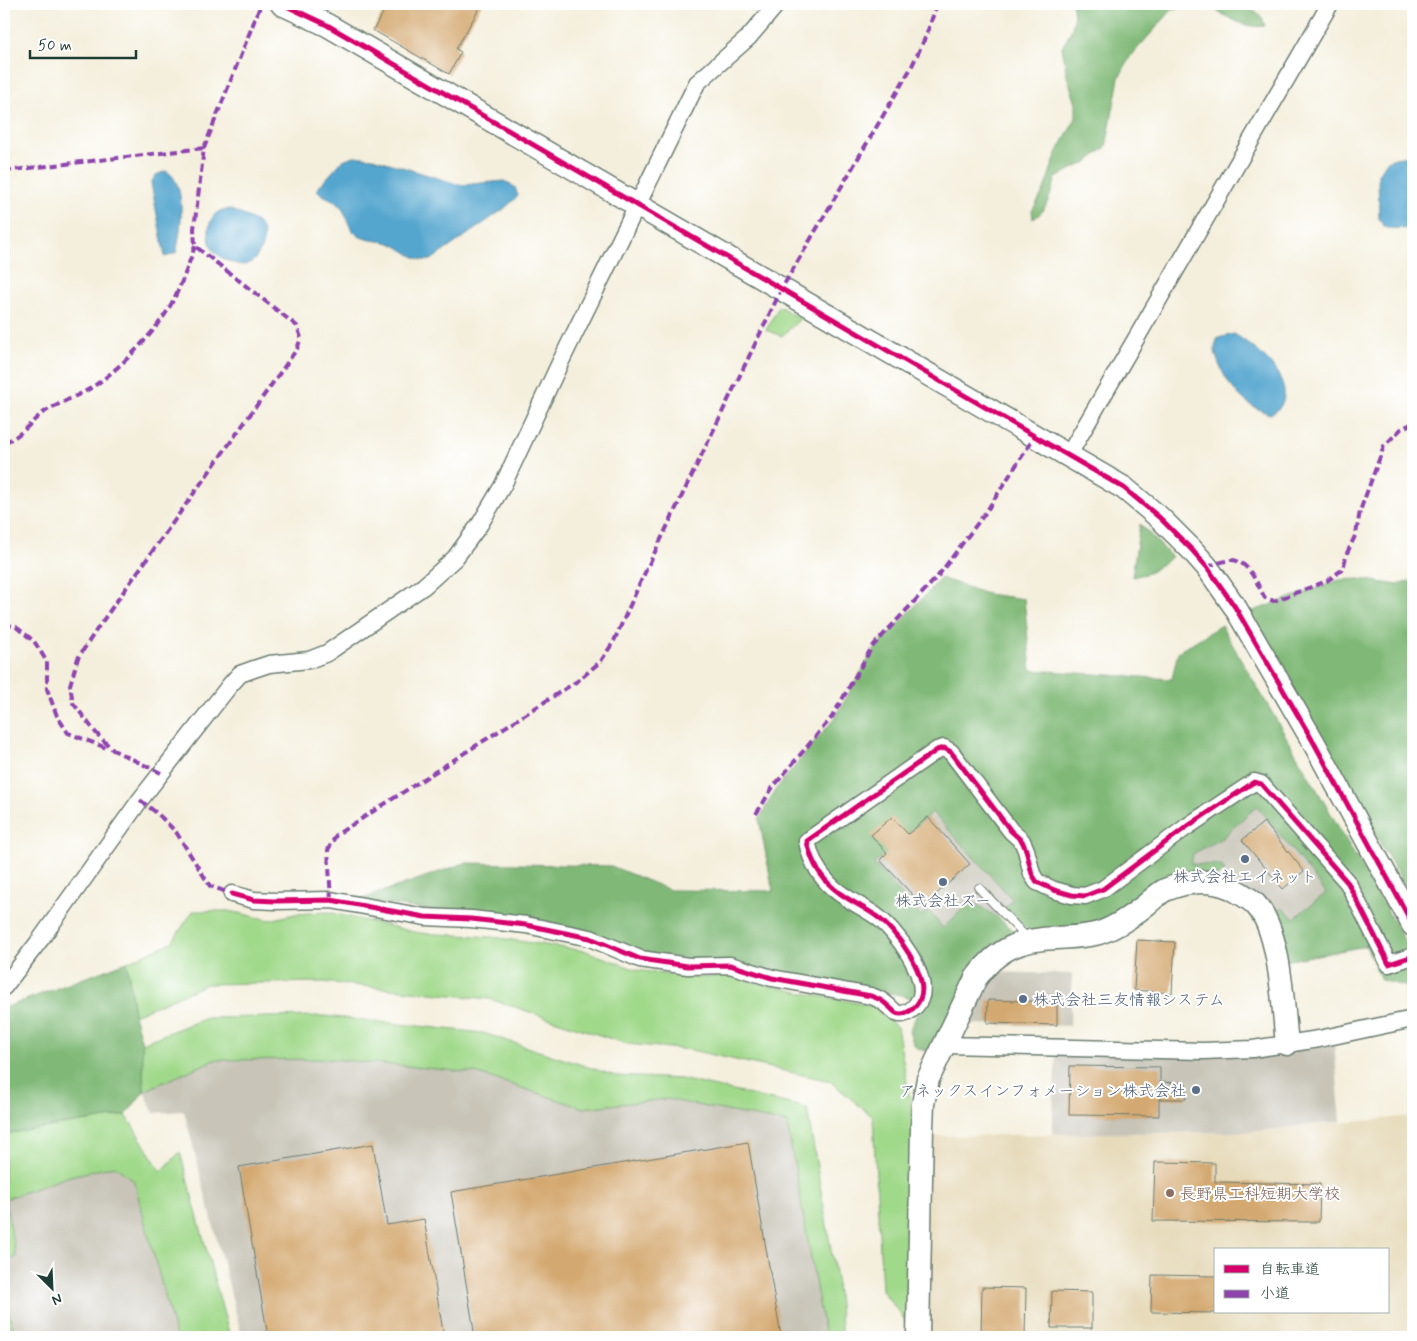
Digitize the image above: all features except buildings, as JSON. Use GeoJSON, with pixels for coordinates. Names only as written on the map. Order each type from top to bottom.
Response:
{"type":"FeatureCollection","features":[{"type":"Feature","properties":{"kind":"street"},"geometry":{"type":"LineString","coordinates":[[282,4],[327,25],[1124,488],[1160,518],[1207,567],[1235,607],[1291,703],[1413,925]]}},
{"type":"Feature","properties":{"kind":"street"},"geometry":{"type":"LineString","coordinates":[[4,987],[140,800],[240,674],[269,664],[310,660],[327,653],[424,586],[455,558],[480,524],[503,485],[697,83],[748,38],[777,4]]}},
{"type":"Feature","properties":{"kind":"street"},"geometry":{"type":"LineString","coordinates":[[1068,456],[1330,4]]}},
{"type":"Feature","properties":{"kind":"street"},"geometry":{"type":"LineString","coordinates":[[232,894],[254,900],[332,900],[425,917],[471,919],[526,925],[590,938],[640,960],[688,966],[730,965],[772,978],[871,996],[882,1000],[896,1013],[905,1014],[920,1000],[922,989],[919,974],[910,957],[894,932],[877,916],[841,894],[829,884],[817,870],[809,853],[807,841],[937,750],[944,748],[951,752],[1011,831],[1022,840],[1032,874],[1037,882],[1054,890],[1072,895],[1085,896],[1103,889],[1185,828],[1254,782],[1261,784],[1348,883],[1389,964],[1413,956]]}},
{"type":"Feature","properties":{"kind":"street"},"geometry":{"type":"LineString","coordinates":[[918,1337],[923,1104],[928,1079],[976,978],[986,964],[997,955],[1016,944],[1030,941],[1078,938],[1098,933],[1118,925],[1163,891],[1201,881],[1219,883],[1241,893],[1257,905],[1268,924],[1278,968],[1287,1044]]}},
{"type":"Feature","properties":{"kind":"street"},"geometry":{"type":"LineString","coordinates":[[944,1045],[1203,1051],[1287,1044],[1413,1019]]}},
{"type":"Feature","properties":{"kind":"lane"},"geometry":{"type":"LineString","coordinates":[[979,888],[1030,941]]}},
{"type":"Feature","properties":{"kind":"shaded area","name":"株式会社エイネット"},"geometry":{"type":"Polygon","coordinates":[[[1257,806],[1326,893],[1294,918],[1270,914],[1224,876],[1222,866],[1191,864],[1193,854],[1222,838],[1257,806]]]}},
{"type":"Feature","properties":{"kind":"shaded area","name":"株式会社ズー"},"geometry":{"type":"Polygon","coordinates":[[[933,811],[1013,900],[997,917],[971,901],[943,928],[921,916],[874,864],[933,811]]]}},
{"type":"Feature","properties":{"kind":"shaded area","name":"株式会社三友情報システム"},"geometry":{"type":"Polygon","coordinates":[[[987,972],[1072,974],[1070,1026],[962,1024],[987,972]]]}},
{"type":"Feature","properties":{"kind":"shaded area","name":"アネックスインフォメーション株式会社"},"geometry":{"type":"Polygon","coordinates":[[[1334,1044],[1341,1122],[1249,1132],[1052,1134],[1056,1053],[1334,1044]]]}},
{"type":"Feature","properties":{"kind":"shaded area"},"geometry":{"type":"Polygon","coordinates":[[[333,1059],[476,1073],[583,1108],[667,1099],[787,1123],[825,1337],[242,1337],[184,1111],[154,1113],[144,1091],[214,1060],[333,1059]]]}},
{"type":"Feature","properties":{"kind":"shaded area","name":"長野県工科短期大学校"},"geometry":{"type":"Polygon","coordinates":[[[1413,1116],[1413,1337],[925,1337],[928,1136],[1249,1132],[1413,1116]]]}},
{"type":"Feature","properties":{"kind":"shaded area"},"geometry":{"type":"Polygon","coordinates":[[[115,1166],[134,1181],[176,1337],[15,1337],[4,1291],[4,1263],[16,1257],[5,1199],[70,1176],[115,1166]]]}},
{"type":"Feature","properties":{"kind":"green space"},"geometry":{"type":"Polygon","coordinates":[[[1072,4],[1186,4],[1172,10],[1130,57],[1119,78],[1106,147],[1086,163],[1056,178],[1045,207],[1033,219],[1032,211],[1043,192],[1056,155],[1076,118],[1076,104],[1067,76],[1062,47],[1072,27],[1074,16],[1072,4]]]}},
{"type":"Feature","properties":{"kind":"green space"},"geometry":{"type":"Polygon","coordinates":[[[1204,4],[1232,4],[1249,8],[1256,12],[1265,26],[1249,26],[1233,20],[1204,4]]]}},
{"type":"Feature","properties":{"kind":"green space"},"geometry":{"type":"Polygon","coordinates":[[[779,306],[800,319],[782,336],[766,330],[779,306]]]}},
{"type":"Feature","properties":{"kind":"green space"},"geometry":{"type":"Polygon","coordinates":[[[1140,524],[1172,557],[1149,573],[1132,577],[1140,524]]]}},
{"type":"Feature","properties":{"kind":"green space"},"geometry":{"type":"Polygon","coordinates":[[[941,578],[987,594],[1024,599],[1031,670],[1172,679],[1178,652],[1221,625],[1409,948],[1413,957],[1413,1007],[1405,986],[1381,980],[1366,946],[1285,961],[1270,914],[1282,908],[1294,918],[1326,893],[1257,806],[1222,838],[1193,854],[1191,864],[1219,865],[1224,868],[1222,874],[1096,928],[1029,931],[1005,908],[1012,899],[932,812],[874,864],[921,916],[928,910],[943,928],[971,901],[997,917],[1017,933],[993,945],[980,957],[933,1047],[927,1051],[916,1047],[909,1031],[922,1004],[901,995],[643,952],[423,909],[359,900],[465,863],[611,866],[670,890],[773,891],[759,819],[776,789],[834,719],[874,650],[941,578]]]}},
{"type":"Feature","properties":{"kind":"green space"},"geometry":{"type":"Polygon","coordinates":[[[1360,579],[1398,585],[1413,580],[1413,900],[1248,613],[1339,580],[1360,579]]]}},
{"type":"Feature","properties":{"kind":"green space"},"geometry":{"type":"Polygon","coordinates":[[[193,911],[229,911],[270,920],[295,914],[328,912],[419,933],[492,937],[586,951],[637,970],[690,978],[727,976],[873,1006],[897,1027],[916,1133],[910,1327],[882,1290],[873,1117],[830,1081],[691,1050],[627,1044],[490,999],[323,982],[207,984],[134,1015],[127,962],[172,942],[193,911]]]}},
{"type":"Feature","properties":{"kind":"green space"},"geometry":{"type":"Polygon","coordinates":[[[127,962],[134,1015],[142,1043],[144,1091],[126,1115],[4,1134],[4,1008],[127,962]]]}},
{"type":"Feature","properties":{"kind":"green space"},"geometry":{"type":"Polygon","coordinates":[[[324,1016],[483,1033],[616,1076],[681,1079],[807,1108],[837,1285],[842,1337],[825,1337],[787,1123],[667,1099],[583,1108],[476,1073],[333,1059],[214,1060],[144,1091],[142,1043],[206,1018],[324,1016]]]}},
{"type":"Feature","properties":{"kind":"green space"},"geometry":{"type":"Polygon","coordinates":[[[126,1115],[161,1172],[180,1152],[230,1337],[176,1337],[134,1181],[115,1166],[70,1176],[5,1199],[16,1257],[4,1263],[4,1134],[126,1115]]]}},
{"type":"Feature","properties":{"kind":"green space"},"geometry":{"type":"Polygon","coordinates":[[[4,1291],[15,1337],[4,1337],[4,1291]]]}},
{"type":"Feature","properties":{"kind":"water"},"geometry":{"type":"Polygon","coordinates":[[[354,156],[373,158],[460,185],[504,181],[515,187],[518,196],[504,209],[431,260],[419,259],[392,244],[360,237],[353,231],[339,205],[318,191],[317,189],[343,160],[354,156]]]}},
{"type":"Feature","properties":{"kind":"water"},"geometry":{"type":"Polygon","coordinates":[[[1407,156],[1413,159],[1413,229],[1386,228],[1379,220],[1378,174],[1387,161],[1407,156]]]}},
{"type":"Feature","properties":{"kind":"water"},"geometry":{"type":"Polygon","coordinates":[[[166,171],[173,177],[178,186],[181,221],[176,253],[165,257],[151,183],[156,175],[166,171]]]}},
{"type":"Feature","properties":{"kind":"water"},"geometry":{"type":"Polygon","coordinates":[[[229,209],[250,218],[263,231],[262,246],[251,263],[244,265],[228,261],[218,255],[210,244],[209,229],[214,215],[229,209]]]}},
{"type":"Feature","properties":{"kind":"water"},"geometry":{"type":"Polygon","coordinates":[[[1234,334],[1259,352],[1275,369],[1280,378],[1284,397],[1278,409],[1270,414],[1261,411],[1239,395],[1223,373],[1216,357],[1215,345],[1218,338],[1234,334]]]}},
{"type":"Feature","properties":{"kind":"marked path"},"geometry":{"type":"LineString","coordinates":[[161,773],[113,750],[96,733],[73,703],[70,685],[78,658],[99,626],[297,349],[301,338],[297,326],[195,246],[194,229],[204,148],[261,4]]}},
{"type":"Feature","properties":{"kind":"marked path"},"geometry":{"type":"LineString","coordinates":[[331,900],[328,850],[336,835],[579,680],[601,661],[614,641],[782,288],[911,68],[926,36],[937,4]]}},
{"type":"Feature","properties":{"kind":"marked path"},"geometry":{"type":"LineString","coordinates":[[4,171],[204,148]]}},
{"type":"Feature","properties":{"kind":"marked path"},"geometry":{"type":"LineString","coordinates":[[4,442],[15,437],[49,409],[91,388],[132,354],[159,323],[171,305],[195,246]]}},
{"type":"Feature","properties":{"kind":"marked path"},"geometry":{"type":"LineString","coordinates":[[1207,567],[1228,560],[1243,564],[1252,574],[1265,598],[1274,601],[1327,581],[1343,569],[1347,553],[1356,534],[1360,511],[1384,446],[1401,429],[1413,423]]}},
{"type":"Feature","properties":{"kind":"marked path"},"geometry":{"type":"LineString","coordinates":[[756,814],[773,787],[832,717],[872,647],[938,576],[986,512],[1035,436]]}},
{"type":"Feature","properties":{"kind":"marked path"},"geometry":{"type":"LineString","coordinates":[[4,624],[16,627],[34,641],[47,662],[47,689],[57,716],[68,733],[109,749]]}},
{"type":"Feature","properties":{"kind":"marked path"},"geometry":{"type":"LineString","coordinates":[[140,800],[176,832],[210,886],[232,894]]}},
{"type":"Feature","properties":{"kind":"cycle path"},"geometry":{"type":"LineString","coordinates":[[282,4],[327,25],[1124,488],[1160,518],[1192,550],[1207,567],[1235,607],[1314,743],[1413,925]]}},
{"type":"Feature","properties":{"kind":"cycle path"},"geometry":{"type":"LineString","coordinates":[[232,894],[254,900],[331,900],[425,917],[471,919],[526,925],[590,938],[640,959],[688,966],[730,965],[772,978],[871,996],[883,1002],[896,1013],[903,1014],[916,1006],[922,989],[920,978],[909,954],[884,922],[834,889],[815,864],[807,841],[937,750],[944,748],[951,752],[1011,831],[1022,841],[1032,874],[1037,882],[1054,890],[1072,895],[1085,896],[1103,889],[1185,828],[1254,782],[1261,784],[1348,883],[1389,964],[1413,956]]}},
{"type":"Feature","properties":{"kind":"place","name":"株式会社エイネット"},"geometry":{"type":"Point","coordinates":[1245,859]}},
{"type":"Feature","properties":{"kind":"place","name":"株式会社ズー"},"geometry":{"type":"Point","coordinates":[943,882]}},
{"type":"Feature","properties":{"kind":"place","name":"株式会社三友情報システム"},"geometry":{"type":"Point","coordinates":[1023,999]}},
{"type":"Feature","properties":{"kind":"place","name":"アネックスインフォメーション株式会社"},"geometry":{"type":"Point","coordinates":[1196,1090]}},
{"type":"Feature","properties":{"kind":"place","name":"長野県工科短期大学校"},"geometry":{"type":"Point","coordinates":[1170,1193]}}]}
